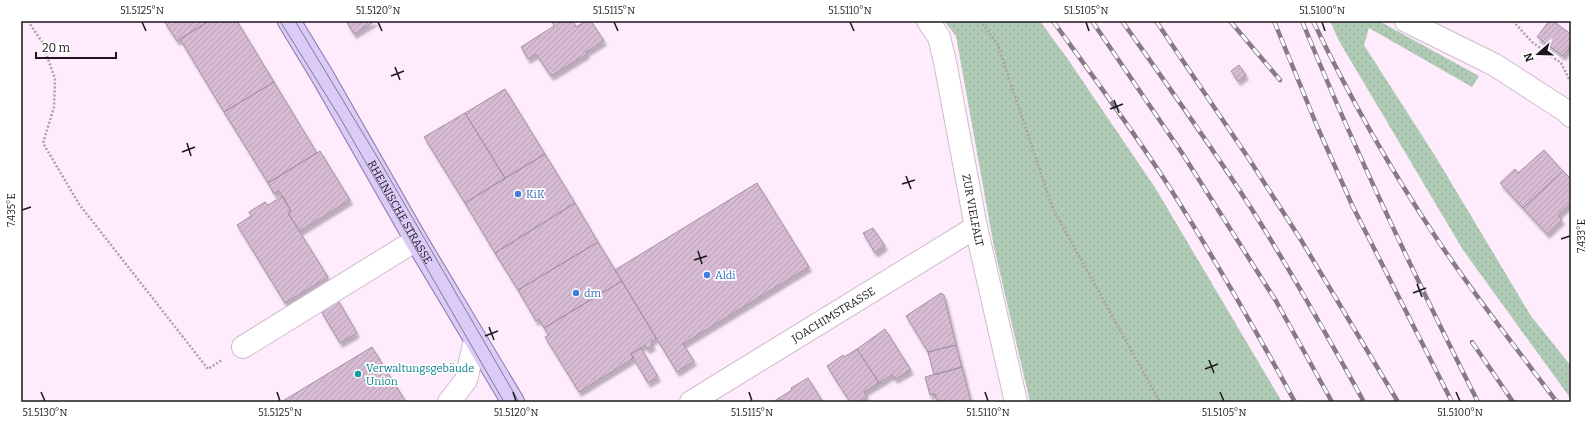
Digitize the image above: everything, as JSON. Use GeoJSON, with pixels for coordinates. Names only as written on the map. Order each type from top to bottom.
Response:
{"type":"FeatureCollection","features":[{"type":"Feature","properties":{"kind":"main road","name":"RHEINISCHE STRASSE"},"geometry":{"type":"LineString","coordinates":[[289,21],[335,97],[416,240],[513,402]]}},
{"type":"Feature","properties":{"kind":"street","name":"ZUR VIELFALT"},"geometry":{"type":"LineString","coordinates":[[928,21],[939,37],[945,62],[976,227],[1016,402]]}},
{"type":"Feature","properties":{"kind":"street"},"geometry":{"type":"LineString","coordinates":[[1406,21],[1494,65],[1569,111]]}},
{"type":"Feature","properties":{"kind":"street","name":"JOACHIMSTRASSE"},"geometry":{"type":"LineString","coordinates":[[691,402],[976,227]]}},
{"type":"Feature","properties":{"kind":"street"},"geometry":{"type":"LineString","coordinates":[[243,347],[416,240]]}},
{"type":"Feature","properties":{"kind":"street"},"geometry":{"type":"LineString","coordinates":[[450,402],[466,380],[475,340]]}},
{"type":"Feature","properties":{"kind":"path"},"geometry":{"type":"LineString","coordinates":[[28,21],[42,42],[55,79],[54,107],[43,143],[79,204],[208,369],[243,347]]}},
{"type":"Feature","properties":{"kind":"path"},"geometry":{"type":"LineString","coordinates":[[980,21],[997,43],[1053,209],[1160,402]]}},
{"type":"Feature","properties":{"kind":"path"},"geometry":{"type":"LineString","coordinates":[[1513,21],[1532,42],[1562,63],[1571,83]]}},
{"type":"Feature","properties":{"kind":"green space"},"geometry":{"type":"Polygon","coordinates":[[[944,21],[1040,21],[1156,189],[1282,402],[1030,402],[994,247],[956,36],[944,21]]]}},
{"type":"Feature","properties":{"kind":"green space"},"geometry":{"type":"Polygon","coordinates":[[[1330,21],[1379,21],[1479,76],[1472,87],[1369,28],[1364,45],[1437,159],[1531,316],[1571,366],[1571,399],[1463,250],[1339,41],[1330,21]]]}},
{"type":"Feature","properties":{"kind":"building"},"geometry":{"type":"Polygon","coordinates":[[[164,21],[209,21],[177,41],[164,21]]]}},
{"type":"Feature","properties":{"kind":"building"},"geometry":{"type":"Polygon","coordinates":[[[209,21],[237,21],[274,82],[224,112],[180,39],[209,21]]]}},
{"type":"Feature","properties":{"kind":"building"},"geometry":{"type":"Polygon","coordinates":[[[346,21],[375,21],[354,34],[346,21]]]}},
{"type":"Feature","properties":{"kind":"building"},"geometry":{"type":"Polygon","coordinates":[[[567,21],[568,23],[573,21],[576,27],[586,21],[591,21],[604,41],[586,52],[587,54],[551,76],[536,54],[528,59],[521,47],[554,26],[552,22],[567,21]]]}},
{"type":"Feature","properties":{"kind":"building"},"geometry":{"type":"Polygon","coordinates":[[[1549,21],[1553,21],[1571,34],[1571,45],[1563,56],[1537,37],[1549,21]]]}},
{"type":"Feature","properties":{"kind":"building"},"geometry":{"type":"Polygon","coordinates":[[[1239,65],[1246,75],[1238,81],[1231,71],[1239,65]]]}},
{"type":"Feature","properties":{"kind":"building"},"geometry":{"type":"Polygon","coordinates":[[[274,82],[317,153],[268,183],[224,112],[274,82]]]}},
{"type":"Feature","properties":{"kind":"building"},"geometry":{"type":"Polygon","coordinates":[[[505,89],[545,154],[505,178],[465,113],[505,89]]]}},
{"type":"Feature","properties":{"kind":"building"},"geometry":{"type":"Polygon","coordinates":[[[465,113],[505,178],[465,203],[424,137],[465,113]]]}},
{"type":"Feature","properties":{"kind":"building"},"geometry":{"type":"Polygon","coordinates":[[[1544,150],[1563,171],[1523,208],[1500,183],[1515,169],[1518,173],[1544,150]]]}},
{"type":"Feature","properties":{"kind":"building"},"geometry":{"type":"Polygon","coordinates":[[[320,151],[350,200],[300,231],[288,213],[291,211],[279,191],[274,194],[268,183],[320,151]]]}},
{"type":"Feature","properties":{"kind":"building"},"geometry":{"type":"Polygon","coordinates":[[[545,154],[575,203],[495,253],[465,203],[545,154]]]}},
{"type":"Feature","properties":{"kind":"building"},"geometry":{"type":"Polygon","coordinates":[[[1563,171],[1571,179],[1571,203],[1558,215],[1562,220],[1547,234],[1523,208],[1563,171]]]}},
{"type":"Feature","properties":{"kind":"building","name":"Aldi"},"geometry":{"type":"Polygon","coordinates":[[[757,183],[809,267],[683,344],[694,361],[677,372],[615,270],[757,183]]]}},
{"type":"Feature","properties":{"kind":"building"},"geometry":{"type":"Polygon","coordinates":[[[283,196],[291,211],[288,213],[328,277],[285,303],[237,225],[251,216],[249,212],[265,202],[268,205],[283,196]]]}},
{"type":"Feature","properties":{"kind":"building"},"geometry":{"type":"Polygon","coordinates":[[[575,203],[598,242],[518,290],[495,253],[575,203]]]}},
{"type":"Feature","properties":{"kind":"building"},"geometry":{"type":"Polygon","coordinates":[[[873,228],[885,246],[875,253],[863,233],[873,228]]]}},
{"type":"Feature","properties":{"kind":"building"},"geometry":{"type":"Polygon","coordinates":[[[598,242],[622,281],[544,328],[539,319],[536,321],[518,290],[598,242]]]}},
{"type":"Feature","properties":{"kind":"building"},"geometry":{"type":"Polygon","coordinates":[[[622,281],[656,338],[651,342],[653,346],[647,349],[645,345],[631,354],[634,358],[579,392],[545,337],[549,335],[544,328],[622,281]]]}},
{"type":"Feature","properties":{"kind":"building"},"geometry":{"type":"Polygon","coordinates":[[[941,293],[944,295],[956,345],[928,352],[906,316],[941,293]]]}},
{"type":"Feature","properties":{"kind":"building"},"geometry":{"type":"Polygon","coordinates":[[[338,300],[357,333],[340,343],[321,311],[338,300]]]}},
{"type":"Feature","properties":{"kind":"building"},"geometry":{"type":"Polygon","coordinates":[[[885,329],[911,370],[895,379],[892,375],[879,383],[857,349],[885,329]]]}},
{"type":"Feature","properties":{"kind":"building"},"geometry":{"type":"Polygon","coordinates":[[[956,345],[962,367],[934,375],[928,352],[956,345]]]}},
{"type":"Feature","properties":{"kind":"building","name":"Verwaltungsgebäude Union"},"geometry":{"type":"Polygon","coordinates":[[[372,347],[406,402],[281,402],[372,347]]]}},
{"type":"Feature","properties":{"kind":"building"},"geometry":{"type":"Polygon","coordinates":[[[641,348],[658,377],[648,383],[631,354],[641,348]]]}},
{"type":"Feature","properties":{"kind":"building"},"geometry":{"type":"Polygon","coordinates":[[[857,349],[879,383],[864,392],[867,397],[859,402],[850,402],[827,366],[843,355],[844,357],[857,349]]]}},
{"type":"Feature","properties":{"kind":"building"},"geometry":{"type":"Polygon","coordinates":[[[962,367],[971,402],[937,402],[935,394],[930,395],[925,377],[962,367]]]}},
{"type":"Feature","properties":{"kind":"building"},"geometry":{"type":"Polygon","coordinates":[[[808,378],[823,402],[782,402],[779,398],[792,390],[791,388],[808,378]]]}},
{"type":"Feature","properties":{"kind":"building"},"geometry":{"type":"Polygon","coordinates":[[[779,398],[782,402],[773,402],[779,398]]]}},
{"type":"Feature","properties":{"kind":"tram line"},"geometry":{"type":"LineString","coordinates":[[280,21],[339,116],[504,402]]}},
{"type":"Feature","properties":{"kind":"tram line"},"geometry":{"type":"LineString","coordinates":[[295,21],[379,160],[519,402]]}},
{"type":"Feature","properties":{"kind":"railway"},"geometry":{"type":"LineString","coordinates":[[1053,21],[1126,123],[1168,185],[1265,347],[1295,402]]}},
{"type":"Feature","properties":{"kind":"railway"},"geometry":{"type":"LineString","coordinates":[[1092,21],[1182,153],[1276,301],[1332,402]]}},
{"type":"Feature","properties":{"kind":"railway"},"geometry":{"type":"LineString","coordinates":[[1122,21],[1204,137],[1251,208],[1295,280],[1364,402]]}},
{"type":"Feature","properties":{"kind":"railway"},"geometry":{"type":"LineString","coordinates":[[1156,21],[1249,159],[1301,240],[1398,402]]}},
{"type":"Feature","properties":{"kind":"railway"},"geometry":{"type":"LineString","coordinates":[[1230,21],[1280,80]]}},
{"type":"Feature","properties":{"kind":"railway"},"geometry":{"type":"LineString","coordinates":[[1274,21],[1317,126],[1353,207],[1452,402]]}},
{"type":"Feature","properties":{"kind":"railway"},"geometry":{"type":"LineString","coordinates":[[1302,21],[1322,70],[1386,213],[1478,402]]}},
{"type":"Feature","properties":{"kind":"railway"},"geometry":{"type":"LineString","coordinates":[[1313,21],[1371,132],[1420,213],[1480,301],[1557,402]]}},
{"type":"Feature","properties":{"kind":"railway"},"geometry":{"type":"LineString","coordinates":[[1472,342],[1513,402]]}},
{"type":"Feature","properties":{"kind":"place","name":"KiK"},"geometry":{"type":"Point","coordinates":[518,194]}},
{"type":"Feature","properties":{"kind":"place","name":"Aldi"},"geometry":{"type":"Point","coordinates":[707,275]}},
{"type":"Feature","properties":{"kind":"place","name":"dm"},"geometry":{"type":"Point","coordinates":[576,293]}},
{"type":"Feature","properties":{"kind":"place","name":"Verwaltungsgebäude Union"},"geometry":{"type":"Point","coordinates":[358,374]}}]}
